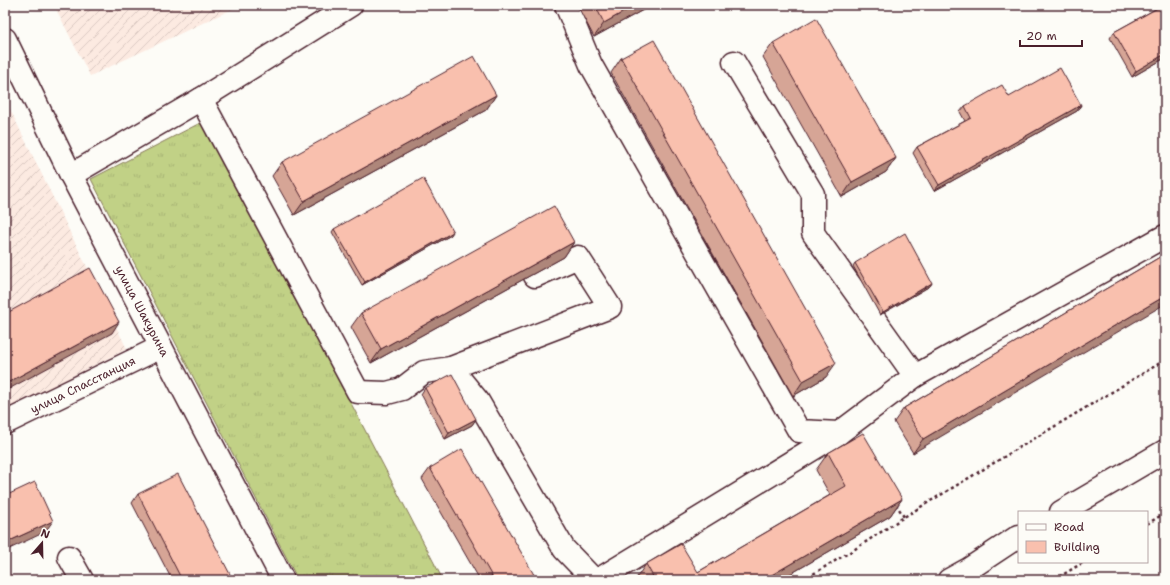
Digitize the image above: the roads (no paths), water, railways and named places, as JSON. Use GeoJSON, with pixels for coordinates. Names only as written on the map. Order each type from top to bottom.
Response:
{"type":"FeatureCollection","features":[{"type":"Feature","properties":{"kind":"street"},"geometry":{"type":"LineString","coordinates":[[71,175],[201,99],[351,5]]}},
{"type":"Feature","properties":{"kind":"street"},"geometry":{"type":"LineString","coordinates":[[566,5],[591,65],[799,431],[839,433]]}},
{"type":"Feature","properties":{"kind":"street","name":"улица Шакурина"},"geometry":{"type":"LineString","coordinates":[[5,39],[71,175],[283,580]]}},
{"type":"Feature","properties":{"kind":"street"},"geometry":{"type":"LineString","coordinates":[[734,62],[813,194],[813,233],[915,376]]}},
{"type":"Feature","properties":{"kind":"street"},"geometry":{"type":"LineString","coordinates":[[201,99],[358,392],[387,393],[402,389],[424,372],[450,368],[610,307],[578,256],[535,276]]}},
{"type":"Feature","properties":{"kind":"street"},"geometry":{"type":"LineString","coordinates":[[598,580],[839,433],[915,376],[1165,236]]}},
{"type":"Feature","properties":{"kind":"street","name":"улица Спасстанция"},"geometry":{"type":"LineString","coordinates":[[5,422],[161,347]]}},
{"type":"Feature","properties":{"kind":"street"},"geometry":{"type":"LineString","coordinates":[[450,368],[478,401],[564,548],[594,580]]}},
{"type":"Feature","properties":{"kind":"street"},"geometry":{"type":"LineString","coordinates":[[1062,511],[1165,451]]}},
{"type":"Feature","properties":{"kind":"street"},"geometry":{"type":"LineString","coordinates":[[948,580],[972,574],[1018,537]]}},
{"type":"Feature","properties":{"kind":"street"},"geometry":{"type":"LineString","coordinates":[[69,558],[82,580]]}}]}
